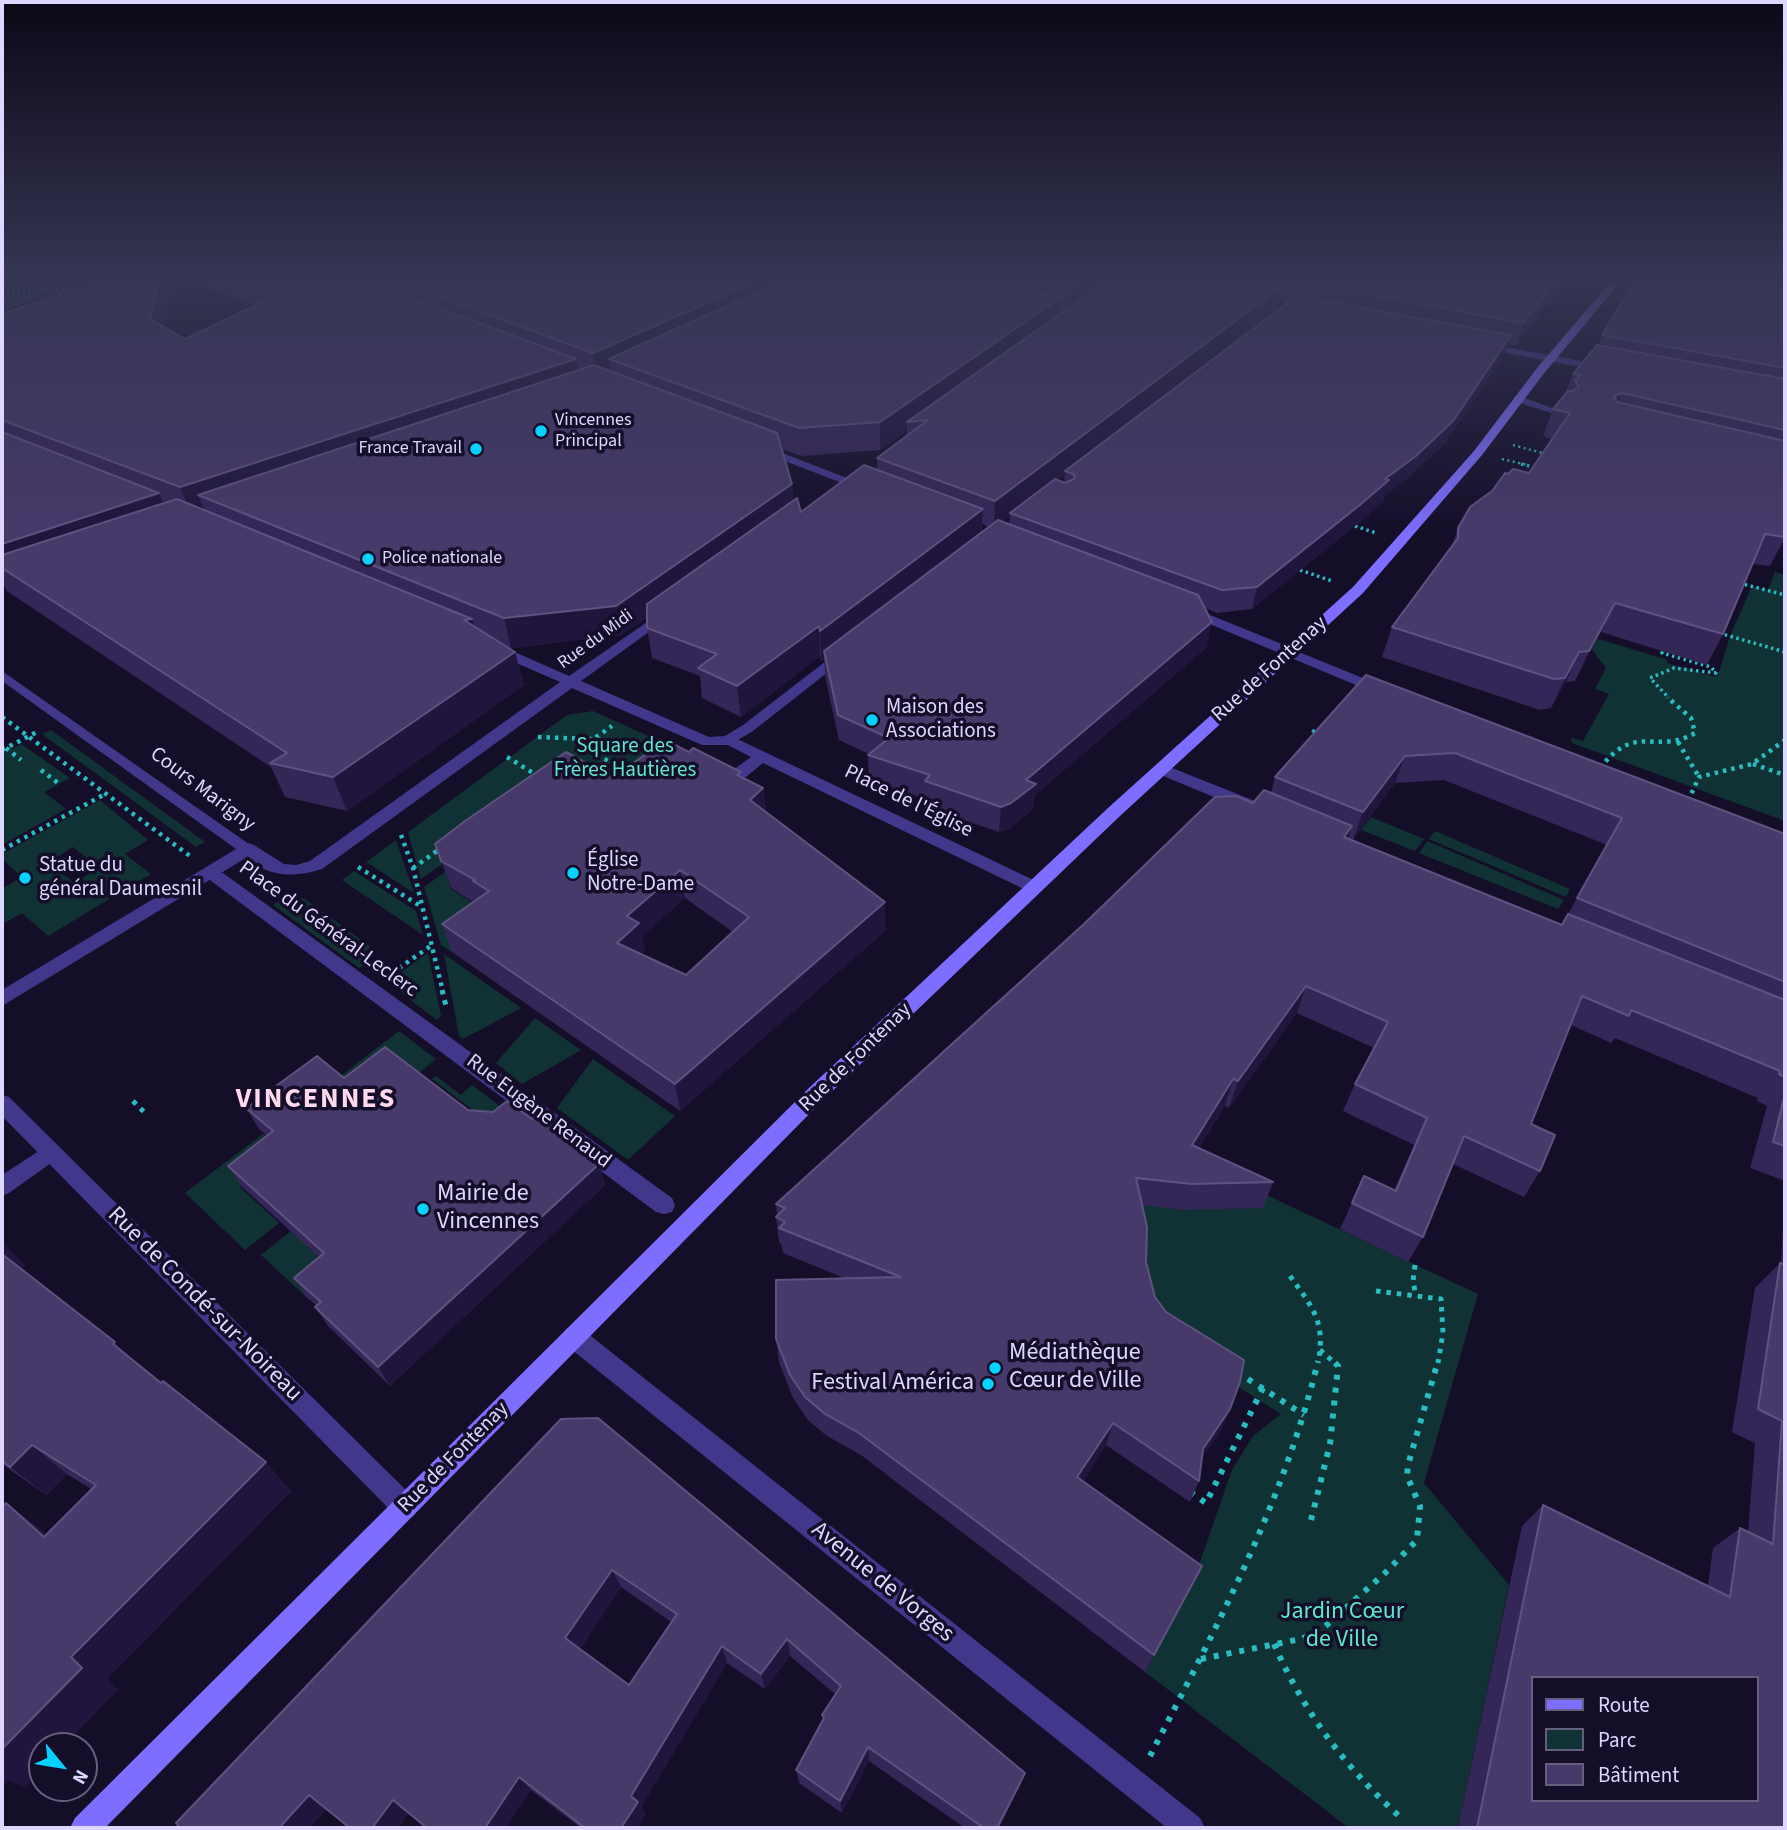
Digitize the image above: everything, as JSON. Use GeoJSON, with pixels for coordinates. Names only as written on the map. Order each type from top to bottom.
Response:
{"type":"FeatureCollection","features":[{"type":"Feature","properties":{"kind":"main road","name":"Rue de Fontenay"},"geometry":{"type":"LineString","coordinates":[[85,1828],[817,1093],[1034,887],[1358,590],[1489,438],[1546,365]]}},
{"type":"Feature","properties":{"kind":"street"},"geometry":{"type":"LineString","coordinates":[[1587,365],[1613,370]]}},
{"type":"Feature","properties":{"kind":"street"},"geometry":{"type":"LineString","coordinates":[[1520,397],[1562,408]]}},
{"type":"Feature","properties":{"kind":"street"},"geometry":{"type":"LineString","coordinates":[[748,443],[875,491]]}},
{"type":"Feature","properties":{"kind":"street","name":"Rue du Midi"},"geometry":{"type":"LineString","coordinates":[[248,849],[276,868],[287,872],[301,871],[316,865],[680,603]]}},
{"type":"Feature","properties":{"kind":"street"},"geometry":{"type":"LineString","coordinates":[[1169,603],[1242,630],[1397,697]]}},
{"type":"Feature","properties":{"kind":"street"},"geometry":{"type":"LineString","coordinates":[[478,641],[707,742],[729,740],[858,643]]}},
{"type":"Feature","properties":{"kind":"street","name":"Cours Marigny"},"geometry":{"type":"LineString","coordinates":[[2,675],[248,849],[2,999]]}},
{"type":"Feature","properties":{"kind":"street","name":"Place de l'Église"},"geometry":{"type":"LineString","coordinates":[[729,740],[1034,887]]}},
{"type":"Feature","properties":{"kind":"street"},"geometry":{"type":"LineString","coordinates":[[735,777],[762,756]]}},
{"type":"Feature","properties":{"kind":"street"},"geometry":{"type":"LineString","coordinates":[[1162,769],[1270,814]]}},
{"type":"Feature","properties":{"kind":"street","name":"Place du Général-Leclerc"},"geometry":{"type":"LineString","coordinates":[[217,877],[413,1020]]}},
{"type":"Feature","properties":{"kind":"street","name":"Rue Eugène Renaud"},"geometry":{"type":"LineString","coordinates":[[413,1020],[664,1205]]}},
{"type":"Feature","properties":{"kind":"street","name":"Rue de Condé-sur-Noireau"},"geometry":{"type":"LineString","coordinates":[[2,1102],[405,1507]]}},
{"type":"Feature","properties":{"kind":"street"},"geometry":{"type":"LineString","coordinates":[[2,1187],[51,1152]]}},
{"type":"Feature","properties":{"kind":"street","name":"Avenue de Vorges"},"geometry":{"type":"LineString","coordinates":[[574,1337],[1189,1828]]}},
{"type":"Feature","properties":{"kind":"path"},"geometry":{"type":"LineString","coordinates":[[1489,438],[1553,456]]}},
{"type":"Feature","properties":{"kind":"path"},"geometry":{"type":"LineString","coordinates":[[1516,463],[1542,470]]}},
{"type":"Feature","properties":{"kind":"path"},"geometry":{"type":"LineString","coordinates":[[1730,580],[1785,595]]}},
{"type":"Feature","properties":{"kind":"path"},"geometry":{"type":"LineString","coordinates":[[1718,632],[1785,652]]}},
{"type":"Feature","properties":{"kind":"path"},"geometry":{"type":"LineString","coordinates":[[1598,772],[1613,750],[1628,742],[1678,741],[1695,733],[1696,725],[1685,711],[1654,688],[1650,678],[1662,668],[1678,667],[1716,673],[1711,667],[1662,653],[1665,646]]}},
{"type":"Feature","properties":{"kind":"path"},"geometry":{"type":"LineString","coordinates":[[2,717],[192,858]]}},
{"type":"Feature","properties":{"kind":"path"},"geometry":{"type":"LineString","coordinates":[[21,760],[4,749],[64,718]]}},
{"type":"Feature","properties":{"kind":"path"},"geometry":{"type":"LineString","coordinates":[[561,762],[614,725]]}},
{"type":"Feature","properties":{"kind":"path"},"geometry":{"type":"LineString","coordinates":[[1313,733],[1317,728]]}},
{"type":"Feature","properties":{"kind":"path"},"geometry":{"type":"LineString","coordinates":[[535,737],[649,741]]}},
{"type":"Feature","properties":{"kind":"path"},"geometry":{"type":"LineString","coordinates":[[1699,777],[1752,764],[1785,740]]}},
{"type":"Feature","properties":{"kind":"path"},"geometry":{"type":"LineString","coordinates":[[1678,741],[1699,777]]}},
{"type":"Feature","properties":{"kind":"path"},"geometry":{"type":"LineString","coordinates":[[582,747],[633,775],[627,779]]}},
{"type":"Feature","properties":{"kind":"path"},"geometry":{"type":"LineString","coordinates":[[500,753],[540,777],[530,784]]}},
{"type":"Feature","properties":{"kind":"path"},"geometry":{"type":"LineString","coordinates":[[1752,764],[1785,775]]}},
{"type":"Feature","properties":{"kind":"path"},"geometry":{"type":"LineString","coordinates":[[41,770],[58,783]]}},
{"type":"Feature","properties":{"kind":"path"},"geometry":{"type":"LineString","coordinates":[[1686,805],[1699,777]]}},
{"type":"Feature","properties":{"kind":"path"},"geometry":{"type":"LineString","coordinates":[[2,850],[105,794]]}},
{"type":"Feature","properties":{"kind":"path"},"geometry":{"type":"LineString","coordinates":[[399,828],[413,869],[456,1052]]}},
{"type":"Feature","properties":{"kind":"path"},"geometry":{"type":"LineString","coordinates":[[413,869],[445,846]]}},
{"type":"Feature","properties":{"kind":"path"},"geometry":{"type":"LineString","coordinates":[[352,863],[422,908]]}},
{"type":"Feature","properties":{"kind":"path"},"geometry":{"type":"LineString","coordinates":[[369,988],[432,945]]}},
{"type":"Feature","properties":{"kind":"path"},"geometry":{"type":"LineString","coordinates":[[133,1101],[147,1115]]}},
{"type":"Feature","properties":{"kind":"path"},"geometry":{"type":"LineString","coordinates":[[1415,1265],[1413,1281],[1416,1296]]}},
{"type":"Feature","properties":{"kind":"path"},"geometry":{"type":"LineString","coordinates":[[1136,1785],[1225,1613],[1282,1483],[1304,1415],[1320,1350],[1319,1321],[1290,1276]]}},
{"type":"Feature","properties":{"kind":"path"},"geometry":{"type":"LineString","coordinates":[[1201,1659],[1301,1639],[1321,1630],[1385,1573],[1417,1540],[1420,1506],[1407,1476],[1408,1465],[1439,1359],[1447,1310],[1441,1299],[1376,1291]]}},
{"type":"Feature","properties":{"kind":"path"},"geometry":{"type":"LineString","coordinates":[[1311,1520],[1325,1474],[1337,1401],[1338,1366],[1320,1350]]}},
{"type":"Feature","properties":{"kind":"path"},"geometry":{"type":"LineString","coordinates":[[1232,1368],[1304,1415]]}},
{"type":"Feature","properties":{"kind":"path"},"geometry":{"type":"LineString","coordinates":[[1190,1492],[1206,1503],[1263,1388]]}},
{"type":"Feature","properties":{"kind":"path"},"geometry":{"type":"LineString","coordinates":[[1274,1644],[1290,1682],[1310,1718],[1366,1787],[1399,1816]]}},
{"type":"Feature","properties":{"kind":"green space"},"geometry":{"type":"Polygon","coordinates":[[[1775,572],[1785,575],[1785,821],[1572,743],[1571,738],[1583,741],[1609,694],[1595,689],[1606,668],[1590,647],[1595,638],[1668,660],[1667,663],[1713,676],[1718,675],[1730,636],[1752,586],[1768,590],[1775,572]]]}},
{"type":"Feature","properties":{"kind":"green space","name":"Square des Frères Hautières"},"geometry":{"type":"Polygon","coordinates":[[[593,711],[688,754],[619,806],[546,791],[421,879],[408,832],[567,715],[593,711]]]}},
{"type":"Feature","properties":{"kind":"green space"},"geometry":{"type":"Polygon","coordinates":[[[51,730],[205,842],[196,847],[42,734],[51,730]]]}},
{"type":"Feature","properties":{"kind":"green space"},"geometry":{"type":"Polygon","coordinates":[[[21,744],[70,778],[44,792],[66,809],[2,845],[2,754],[21,744]]]}},
{"type":"Feature","properties":{"kind":"green space"},"geometry":{"type":"Polygon","coordinates":[[[100,800],[148,840],[125,854],[151,874],[48,936],[22,913],[2,924],[2,889],[22,877],[2,859],[2,854],[100,800]],[[73,847],[49,862],[74,883],[99,868],[73,847]]]}},
{"type":"Feature","properties":{"kind":"green space"},"geometry":{"type":"Polygon","coordinates":[[[1371,817],[1424,839],[1415,851],[1361,830],[1371,817]]]}},
{"type":"Feature","properties":{"kind":"green space"},"geometry":{"type":"Polygon","coordinates":[[[1435,831],[1570,889],[1566,897],[1429,839],[1435,831]]]}},
{"type":"Feature","properties":{"kind":"green space"},"geometry":{"type":"Polygon","coordinates":[[[396,840],[414,893],[366,862],[396,840]]]}},
{"type":"Feature","properties":{"kind":"green space"},"geometry":{"type":"Polygon","coordinates":[[[1427,841],[1564,900],[1558,909],[1419,853],[1427,841]]]}},
{"type":"Feature","properties":{"kind":"green space"},"geometry":{"type":"Polygon","coordinates":[[[354,871],[416,911],[423,935],[342,880],[354,871]]]}},
{"type":"Feature","properties":{"kind":"green space"},"geometry":{"type":"Polygon","coordinates":[[[445,872],[451,889],[482,909],[461,945],[451,952],[441,945],[424,887],[445,872]]]}},
{"type":"Feature","properties":{"kind":"green space"},"geometry":{"type":"Polygon","coordinates":[[[290,894],[305,899],[371,947],[361,954],[369,960],[359,968],[273,905],[290,894]]]}},
{"type":"Feature","properties":{"kind":"green space"},"geometry":{"type":"Polygon","coordinates":[[[428,953],[441,1016],[437,1020],[387,982],[428,953]]]}},
{"type":"Feature","properties":{"kind":"green space"},"geometry":{"type":"Polygon","coordinates":[[[444,954],[521,1008],[463,1039],[459,1036],[444,954]]]}},
{"type":"Feature","properties":{"kind":"green space"},"geometry":{"type":"Polygon","coordinates":[[[535,1018],[581,1050],[522,1084],[496,1063],[535,1018]]]}},
{"type":"Feature","properties":{"kind":"green space"},"geometry":{"type":"Polygon","coordinates":[[[399,1031],[436,1059],[412,1079],[334,1081],[399,1031]]]}},
{"type":"Feature","properties":{"kind":"green space"},"geometry":{"type":"Polygon","coordinates":[[[593,1059],[675,1116],[628,1160],[557,1108],[593,1059]]]}},
{"type":"Feature","properties":{"kind":"green space"},"geometry":{"type":"Polygon","coordinates":[[[436,1076],[461,1095],[472,1085],[517,1119],[502,1132],[432,1079],[436,1076]]]}},
{"type":"Feature","properties":{"kind":"green space"},"geometry":{"type":"Polygon","coordinates":[[[263,1134],[284,1152],[240,1187],[279,1223],[245,1250],[185,1193],[263,1134]]]}},
{"type":"Feature","properties":{"kind":"green space","name":"Jardin Cœur de Ville"},"geometry":{"type":"Polygon","coordinates":[[[1247,1186],[1478,1294],[1424,1483],[1509,1585],[1458,1828],[1349,1828],[1145,1672],[1192,1585],[1232,1470],[1253,1436],[1281,1414],[1158,1336],[1124,1188],[1170,1208],[1237,1209],[1247,1186]]]}},
{"type":"Feature","properties":{"kind":"green space"},"geometry":{"type":"Polygon","coordinates":[[[291,1231],[327,1264],[307,1298],[261,1255],[291,1231]]]}},
{"type":"Feature","properties":{"kind":"building"},"geometry":{"type":"Polygon","coordinates":[[[2,365],[556,365],[180,487],[2,420],[2,365]]]}},
{"type":"Feature","properties":{"kind":"building"},"geometry":{"type":"Polygon","coordinates":[[[593,365],[777,433],[792,484],[616,606],[504,618],[198,495],[593,365]]]}},
{"type":"Feature","properties":{"kind":"building"},"geometry":{"type":"Polygon","coordinates":[[[627,365],[962,365],[880,422],[799,428],[627,365]]]}},
{"type":"Feature","properties":{"kind":"building"},"geometry":{"type":"Polygon","coordinates":[[[987,365],[1176,365],[995,501],[877,458],[928,420],[907,422],[987,365]]]}},
{"type":"Feature","properties":{"kind":"building"},"geometry":{"type":"Polygon","coordinates":[[[1205,365],[1490,365],[1453,421],[1416,456],[1385,479],[1389,480],[1361,504],[1257,587],[1222,590],[1010,513],[1055,479],[1065,483],[1074,479],[1075,475],[1065,471],[1205,365]]]}},
{"type":"Feature","properties":{"kind":"building"},"geometry":{"type":"Polygon","coordinates":[[[1580,365],[1710,365],[1785,379],[1785,430],[1622,393],[1614,396],[1617,402],[1785,441],[1785,537],[1765,534],[1723,634],[1615,603],[1589,651],[1579,652],[1565,678],[1554,679],[1392,627],[1458,538],[1458,528],[1470,507],[1492,491],[1505,473],[1508,474],[1513,469],[1529,473],[1570,413],[1553,409],[1568,391],[1579,387],[1575,381],[1580,375],[1573,374],[1580,365]]]}},
{"type":"Feature","properties":{"kind":"building"},"geometry":{"type":"Polygon","coordinates":[[[2,432],[159,493],[2,544],[2,432]]]}},
{"type":"Feature","properties":{"kind":"building"},"geometry":{"type":"Polygon","coordinates":[[[864,465],[983,509],[820,631],[819,626],[737,686],[698,668],[717,654],[647,628],[647,604],[797,498],[801,512],[864,465]]]}},
{"type":"Feature","properties":{"kind":"building"},"geometry":{"type":"Polygon","coordinates":[[[177,499],[472,619],[464,620],[515,652],[333,777],[270,763],[287,753],[2,568],[2,555],[177,499]]]}},
{"type":"Feature","properties":{"kind":"building"},"geometry":{"type":"Polygon","coordinates":[[[998,520],[1198,595],[1212,622],[1026,780],[1036,784],[1011,803],[1001,807],[925,781],[930,775],[868,755],[889,738],[838,715],[824,651],[998,520]]]}},
{"type":"Feature","properties":{"kind":"building"},"geometry":{"type":"Polygon","coordinates":[[[1366,675],[1785,834],[1785,982],[1577,898],[1622,818],[1455,753],[1405,756],[1363,812],[1275,777],[1366,675]]]}},
{"type":"Feature","properties":{"kind":"building"},"geometry":{"type":"Polygon","coordinates":[[[665,740],[689,752],[693,748],[741,772],[737,775],[763,788],[750,800],[885,902],[675,1084],[442,924],[489,891],[441,861],[435,844],[566,752],[613,778],[665,740]],[[680,870],[627,916],[639,923],[617,943],[686,975],[749,917],[680,870]]]}},
{"type":"Feature","properties":{"kind":"building"},"geometry":{"type":"Polygon","coordinates":[[[1264,790],[1352,826],[1344,837],[1562,925],[1568,914],[1785,1000],[1785,1077],[1779,1074],[1780,1071],[1631,1010],[1629,1016],[1582,996],[1531,1124],[1555,1135],[1540,1171],[1464,1136],[1423,1237],[1352,1203],[1364,1176],[1396,1191],[1427,1118],[1355,1084],[1388,1022],[1306,986],[1238,1081],[1233,1079],[1192,1145],[1273,1182],[1192,1184],[1136,1178],[1147,1227],[1146,1262],[1155,1297],[1166,1312],[1244,1360],[1240,1382],[1230,1409],[1203,1449],[1199,1481],[1113,1423],[1077,1477],[1202,1566],[1154,1655],[859,1433],[825,1414],[805,1397],[790,1375],[776,1339],[776,1280],[901,1277],[779,1228],[785,1222],[776,1217],[785,1208],[776,1204],[1084,924],[1215,797],[1236,796],[1253,803],[1264,790]]]}},
{"type":"Feature","properties":{"kind":"building","name":"Mairie de Vincennes"},"geometry":{"type":"Polygon","coordinates":[[[385,1047],[468,1110],[493,1112],[507,1101],[532,1119],[535,1117],[599,1164],[378,1367],[315,1307],[321,1302],[294,1278],[324,1253],[228,1166],[273,1131],[246,1108],[317,1056],[344,1078],[385,1047]]]}},
{"type":"Feature","properties":{"kind":"building"},"geometry":{"type":"Polygon","coordinates":[[[1785,1094],[1785,1146],[1773,1142],[1785,1094]]]}},
{"type":"Feature","properties":{"kind":"building"},"geometry":{"type":"Polygon","coordinates":[[[2,1254],[115,1342],[113,1344],[161,1383],[163,1381],[266,1462],[71,1657],[82,1668],[2,1749],[2,1507],[6,1503],[44,1537],[96,1485],[32,1445],[10,1467],[2,1461],[2,1254]]]}},
{"type":"Feature","properties":{"kind":"building"},"geometry":{"type":"Polygon","coordinates":[[[1780,1263],[1785,1265],[1785,1828],[1477,1828],[1543,1505],[1730,1597],[1740,1528],[1773,1544],[1782,1421],[1758,1409],[1780,1263]]]}},
{"type":"Feature","properties":{"kind":"building"},"geometry":{"type":"Polygon","coordinates":[[[598,1418],[1025,1773],[997,1828],[984,1828],[868,1747],[840,1801],[796,1770],[824,1718],[822,1715],[841,1686],[787,1639],[761,1674],[722,1646],[631,1796],[638,1802],[621,1828],[585,1828],[519,1777],[485,1828],[427,1828],[393,1800],[372,1828],[350,1828],[309,1795],[279,1828],[180,1828],[176,1823],[561,1419],[598,1418]],[[612,1570],[565,1638],[629,1685],[677,1614],[612,1570]]]}},
{"type":"Feature","properties":{"kind":"place","name":"Vincennes Principal"},"geometry":{"type":"Point","coordinates":[541,431]}},
{"type":"Feature","properties":{"kind":"place","name":"France Travail"},"geometry":{"type":"Point","coordinates":[476,449]}},
{"type":"Feature","properties":{"kind":"place","name":"Police nationale"},"geometry":{"type":"Point","coordinates":[368,559]}},
{"type":"Feature","properties":{"kind":"place","name":"Maison des Associations"},"geometry":{"type":"Point","coordinates":[872,720]}},
{"type":"Feature","properties":{"kind":"place","name":"Église Notre-Dame"},"geometry":{"type":"Point","coordinates":[573,873]}},
{"type":"Feature","properties":{"kind":"place","name":"Statue du général Daumesnil"},"geometry":{"type":"Point","coordinates":[25,878]}},
{"type":"Feature","properties":{"kind":"place","name":"Mairie de Vincennes"},"geometry":{"type":"Point","coordinates":[423,1209]}},
{"type":"Feature","properties":{"kind":"place","name":"Médiathèque Cœur de Ville"},"geometry":{"type":"Point","coordinates":[995,1368]}},
{"type":"Feature","properties":{"kind":"place","name":"Festival América"},"geometry":{"type":"Point","coordinates":[988,1384]}},
{"type":"Feature","properties":{"kind":"district","name":"VINCENNES"},"geometry":{"type":"Point","coordinates":[316,1101]}}]}
